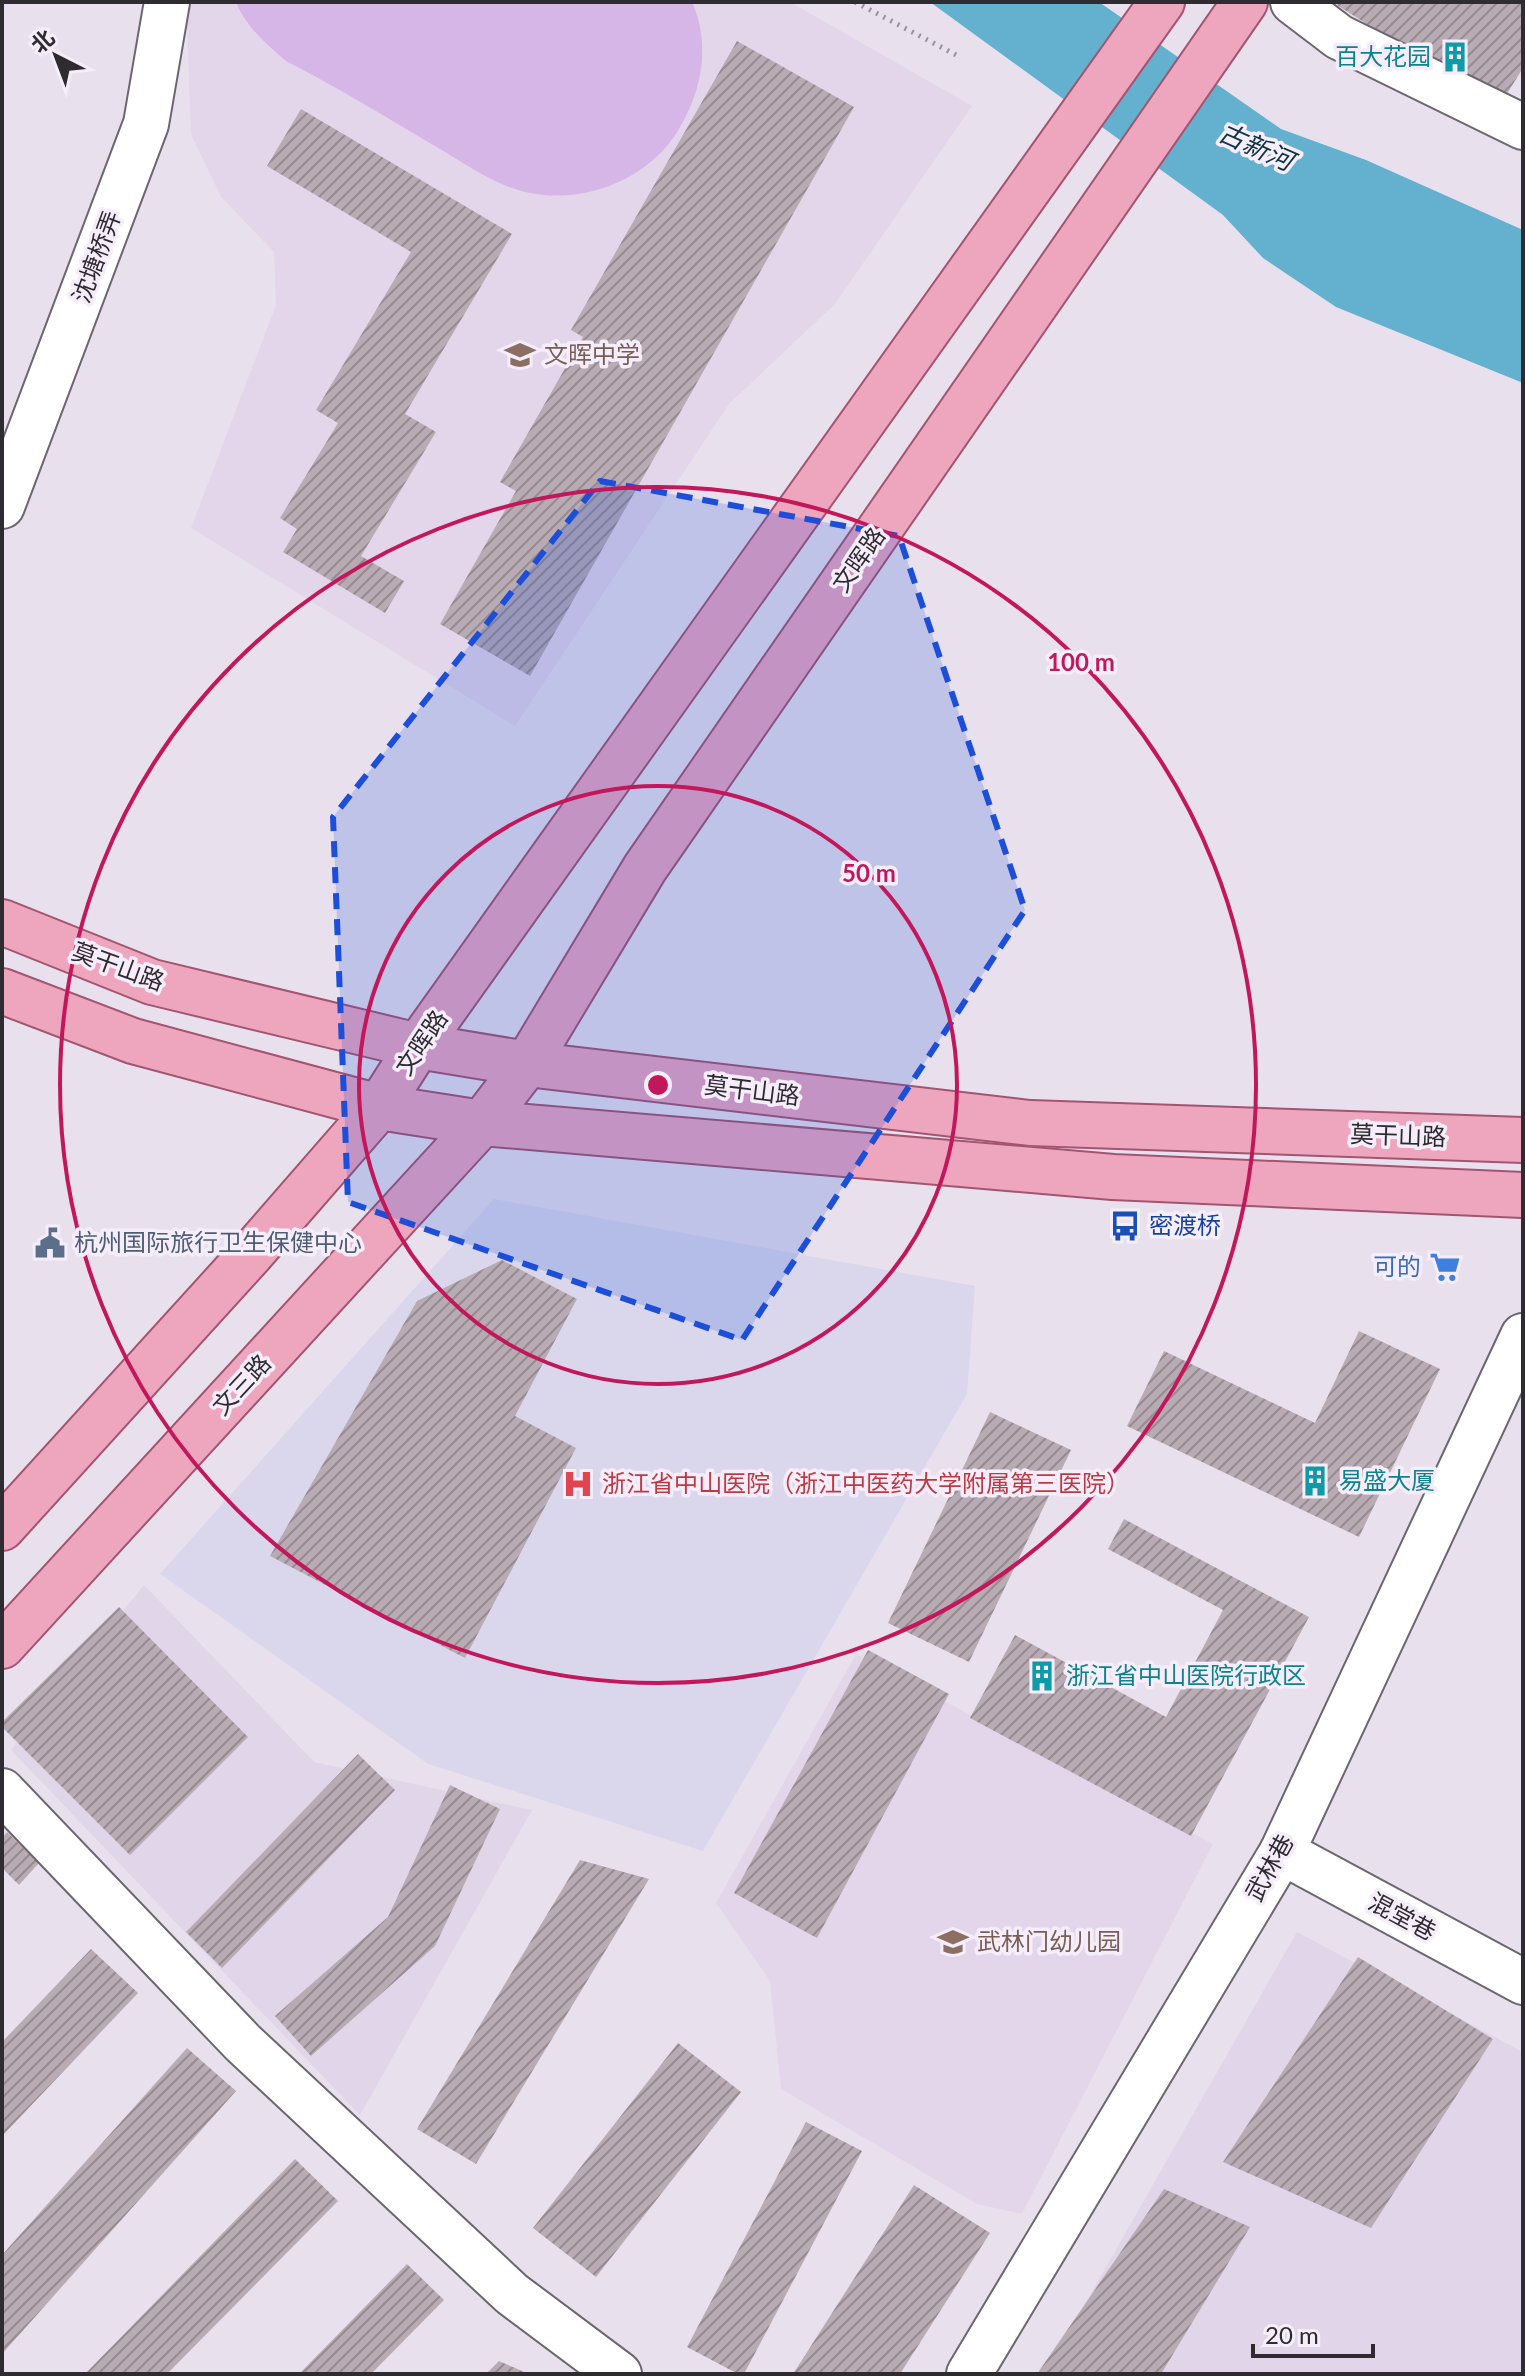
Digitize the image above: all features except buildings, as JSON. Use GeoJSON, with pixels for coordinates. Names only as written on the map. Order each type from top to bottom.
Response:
{"type":"FeatureCollection","features":[{"type":"Feature","properties":{"kind":"main road","name":"文晖路"},"geometry":{"type":"LineString","coordinates":[[482,1123],[527,1064],[645,868],[1245,2]]}},
{"type":"Feature","properties":{"kind":"main road","name":"文晖路"},"geometry":{"type":"LineString","coordinates":[[379,1107],[418,1046],[1155,12]]}},
{"type":"Feature","properties":{"kind":"main road","name":"莫干山路"},"geometry":{"type":"LineString","coordinates":[[2,922],[152,982],[418,1046],[527,1064],[1030,1123],[1523,1140]]}},
{"type":"Feature","properties":{"kind":"main road"},"geometry":{"type":"LineString","coordinates":[[2,991],[133,1041],[379,1107],[482,1123],[1113,1177],[1523,1195]]}},
{"type":"Feature","properties":{"kind":"main road"},"geometry":{"type":"LineString","coordinates":[[2,1528],[251,1254],[379,1107]]}},
{"type":"Feature","properties":{"kind":"main road","name":"文三路"},"geometry":{"type":"LineString","coordinates":[[2,1646],[482,1123]]}},
{"type":"Feature","properties":{"kind":"street","name":"沈塘桥弄"},"geometry":{"type":"LineString","coordinates":[[2,506],[146,124],[167,2]]}},
{"type":"Feature","properties":{"kind":"street"},"geometry":{"type":"LineString","coordinates":[[1293,2],[1339,37],[1523,127]]}},
{"type":"Feature","properties":{"kind":"street","name":"武林巷"},"geometry":{"type":"LineString","coordinates":[[969,2374],[1282,1852],[1523,1336]]}},
{"type":"Feature","properties":{"kind":"street"},"geometry":{"type":"LineString","coordinates":[[2,1791],[243,2043],[512,2294],[619,2374]]}},
{"type":"Feature","properties":{"kind":"street","name":"混堂巷"},"geometry":{"type":"LineString","coordinates":[[1282,1852],[1523,1982]]}},
{"type":"Feature","properties":{"kind":"path"},"geometry":{"type":"LineString","coordinates":[[855,2],[960,57]]}},
{"type":"Feature","properties":{"kind":"highlighted area"},"geometry":{"type":"Polygon","coordinates":[[[600,481],[899,536],[1025,910],[742,1340],[348,1202],[333,817],[600,481]]]}},
{"type":"Feature","properties":{"kind":"shaded area","name":"文晖中学"},"geometry":{"type":"Polygon","coordinates":[[[186,2],[790,2],[972,106],[835,304],[729,404],[515,726],[191,528],[276,305],[274,252],[221,197],[191,134],[186,2]]]}},
{"type":"Feature","properties":{"kind":"shaded area"},"geometry":{"type":"Polygon","coordinates":[[[236,2],[692,2],[701,34],[701,67],[693,99],[679,129],[665,149],[647,165],[627,178],[581,194],[557,196],[532,193],[509,187],[482,174],[286,61],[251,27],[236,2]]]}},
{"type":"Feature","properties":{"kind":"shaded area","name":"浙江省中山医院（浙江中医药大学附属第三医院）"},"geometry":{"type":"Polygon","coordinates":[[[494,1199],[975,1286],[967,1394],[703,1851],[428,1764],[160,1574],[494,1199]]]}},
{"type":"Feature","properties":{"kind":"shaded area"},"geometry":{"type":"Polygon","coordinates":[[[144,1585],[314,1762],[532,1810],[360,2115],[11,1750],[144,1585]]]}},
{"type":"Feature","properties":{"kind":"shaded area","name":"武林门幼儿园"},"geometry":{"type":"Polygon","coordinates":[[[856,1654],[1213,1844],[1022,2214],[977,2204],[781,2089],[770,1981],[716,1903],[856,1654]]]}},
{"type":"Feature","properties":{"kind":"shaded area"},"geometry":{"type":"Polygon","coordinates":[[[1297,1932],[1523,2052],[1523,2374],[1045,2374],[1297,1932]]]}},
{"type":"Feature","properties":{"kind":"water","name":"古新河"},"geometry":{"type":"Polygon","coordinates":[[[930,2],[1099,2],[1281,129],[1366,160],[1523,230],[1523,383],[1336,307],[1263,258],[1223,215],[930,2]]]}},
{"type":"Feature","properties":{"kind":"place","name":"百大花园"},"geometry":{"type":"Point","coordinates":[1455,57]}},
{"type":"Feature","properties":{"kind":"place","name":"文晖中学"},"geometry":{"type":"Point","coordinates":[520,355]}},
{"type":"Feature","properties":{"kind":"place","name":"密渡桥"},"geometry":{"type":"Point","coordinates":[1125,1226]}},
{"type":"Feature","properties":{"kind":"place","name":"杭州国际旅行卫生保健中心"},"geometry":{"type":"Point","coordinates":[50,1243]}},
{"type":"Feature","properties":{"kind":"place","name":"可的"},"geometry":{"type":"Point","coordinates":[1445,1267]}},
{"type":"Feature","properties":{"kind":"place","name":"易盛大厦"},"geometry":{"type":"Point","coordinates":[1315,1481]}},
{"type":"Feature","properties":{"kind":"place","name":"浙江省中山医院（浙江中医药大学附属第三医院）"},"geometry":{"type":"Point","coordinates":[578,1484]}},
{"type":"Feature","properties":{"kind":"place","name":"浙江省中山医院行政区"},"geometry":{"type":"Point","coordinates":[1042,1676]}},
{"type":"Feature","properties":{"kind":"place","name":"武林门幼儿园"},"geometry":{"type":"Point","coordinates":[953,1942]}}]}
